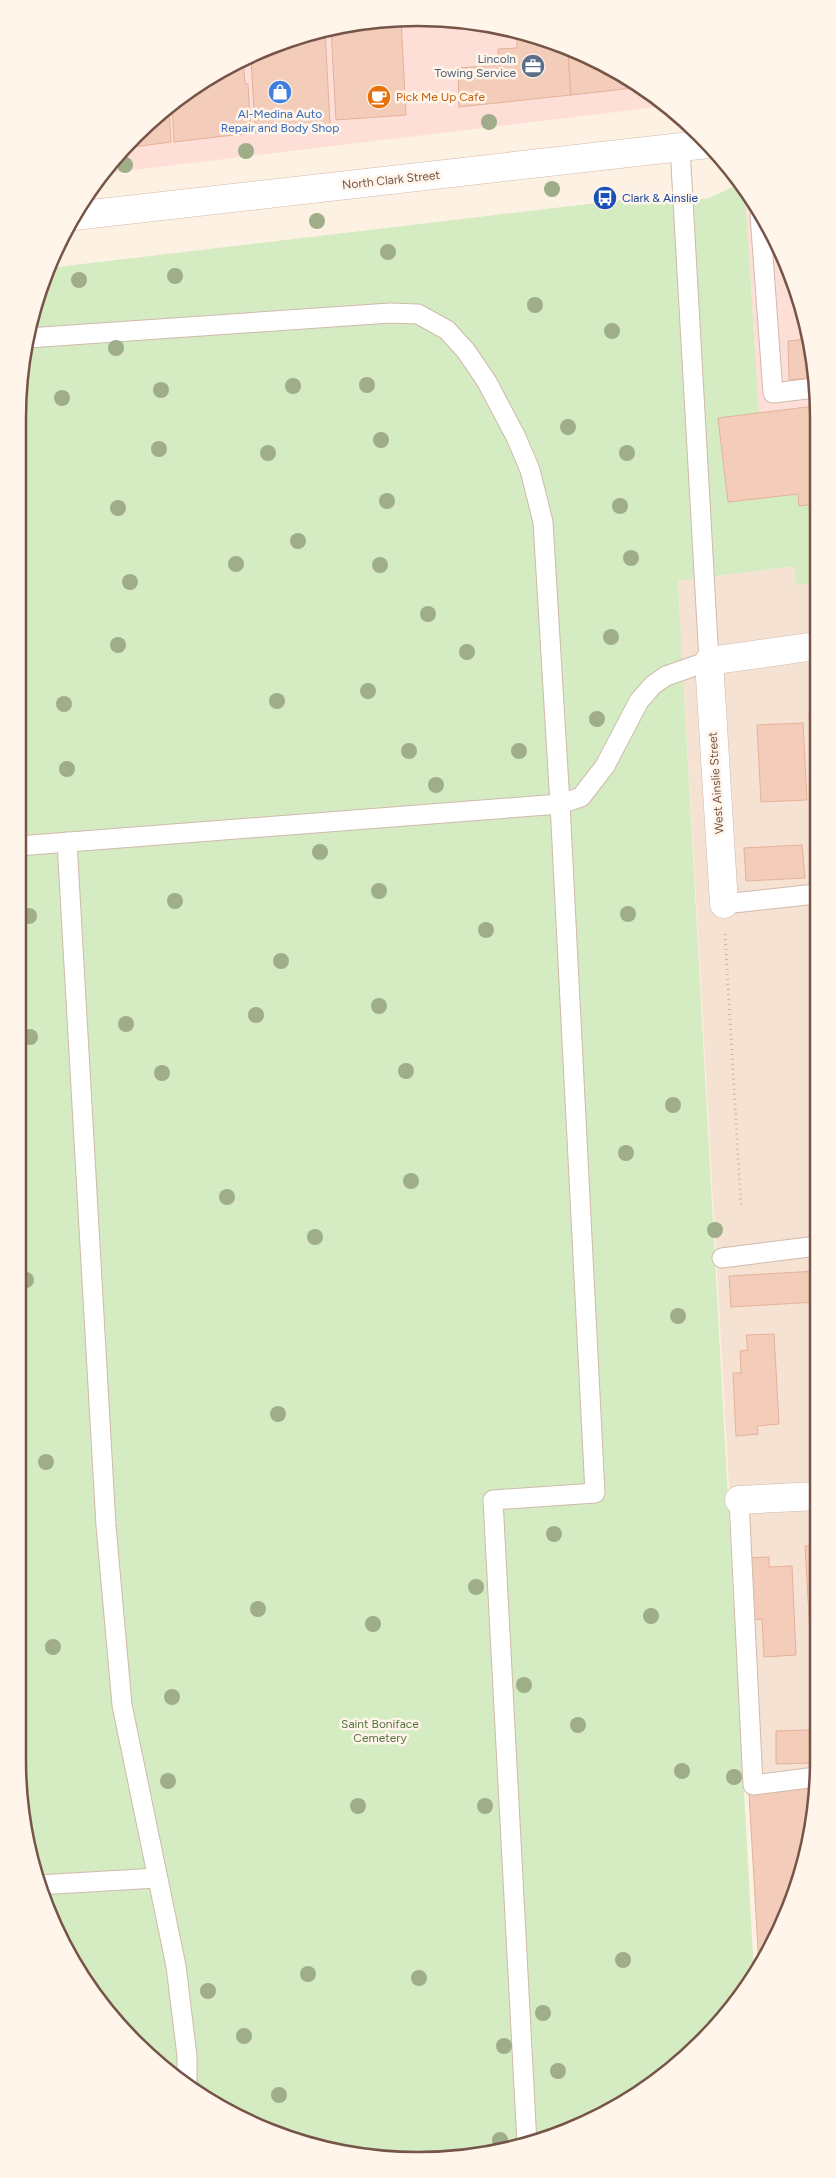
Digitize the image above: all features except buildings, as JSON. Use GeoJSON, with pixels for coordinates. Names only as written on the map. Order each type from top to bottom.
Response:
{"type":"FeatureCollection","features":[{"type":"Feature","properties":{"kind":"main road","name":"North Clark Street"},"geometry":{"type":"LineString","coordinates":[[83,215],[699,145]]}},
{"type":"Feature","properties":{"kind":"main road"},"geometry":{"type":"LineString","coordinates":[[709,662],[810,647]]}},
{"type":"Feature","properties":{"kind":"main road","name":"West Ainslie Street"},"geometry":{"type":"LineString","coordinates":[[709,662],[724,904]]}},
{"type":"Feature","properties":{"kind":"main road"},"geometry":{"type":"LineString","coordinates":[[739,1500],[810,1496]]}},
{"type":"Feature","properties":{"kind":"lane"},"geometry":{"type":"LineString","coordinates":[[26,845],[560,804],[581,797],[605,766],[639,701],[653,685],[666,676],[709,662],[680,147]]}},
{"type":"Feature","properties":{"kind":"lane"},"geometry":{"type":"LineString","coordinates":[[761,230],[772,393],[809,389]]}},
{"type":"Feature","properties":{"kind":"lane"},"geometry":{"type":"LineString","coordinates":[[35,338],[390,313],[418,314],[446,330],[466,352],[487,382],[516,437],[530,470],[543,522],[560,804],[595,1493],[493,1500],[526,2136]]}},
{"type":"Feature","properties":{"kind":"lane"},"geometry":{"type":"LineString","coordinates":[[68,842],[106,1526],[122,1705],[176,1966],[187,2056],[187,2076]]}},
{"type":"Feature","properties":{"kind":"lane"},"geometry":{"type":"LineString","coordinates":[[724,904],[810,895]]}},
{"type":"Feature","properties":{"kind":"lane"},"geometry":{"type":"LineString","coordinates":[[722,1258],[810,1247]]}},
{"type":"Feature","properties":{"kind":"lane"},"geometry":{"type":"LineString","coordinates":[[739,1500],[753,1785],[809,1778]]}},
{"type":"Feature","properties":{"kind":"lane"},"geometry":{"type":"LineString","coordinates":[[47,1884],[158,1878]]}},
{"type":"Feature","properties":{"kind":"path"},"geometry":{"type":"LineString","coordinates":[[724,904],[741,1207]]}},
{"type":"Feature","properties":{"kind":"shaded area"},"geometry":{"type":"Polygon","coordinates":[[[392,27],[444,27],[494,34],[519,40],[568,56],[591,67],[636,92],[656,107],[113,172],[160,123],[200,92],[222,79],[268,56],[292,47],[342,34],[367,30],[392,27]]]}},
{"type":"Feature","properties":{"kind":"shaded area"},"geometry":{"type":"Polygon","coordinates":[[[746,203],[769,245],[789,292],[802,342],[809,392],[810,407],[759,413],[746,203]]]}},
{"type":"Feature","properties":{"kind":"shaded area"},"geometry":{"type":"Polygon","coordinates":[[[794,566],[797,585],[810,584],[809,1779],[746,1786],[678,581],[794,566]]]}},
{"type":"Feature","properties":{"kind":"green space","name":"Saint Boniface Cemetery"},"geometry":{"type":"Polygon","coordinates":[[[734,186],[746,203],[759,413],[810,407],[810,418],[810,584],[797,585],[794,566],[678,581],[753,1962],[744,1978],[713,2018],[676,2055],[636,2086],[568,2122],[544,2131],[494,2144],[444,2151],[392,2151],[342,2144],[292,2131],[268,2122],[222,2099],[180,2071],[141,2037],[107,1998],[79,1956],[56,1910],[47,1886],[34,1836],[27,1786],[26,1760],[26,418],[27,392],[34,342],[47,292],[56,267],[631,199],[665,203],[709,198],[734,186]]]}},
{"type":"Feature","properties":{"kind":"place","name":"Lincoln Towing Service"},"geometry":{"type":"Point","coordinates":[533,66]}},
{"type":"Feature","properties":{"kind":"place","name":"Al-Medina Auto Repair and Body Shop"},"geometry":{"type":"Point","coordinates":[280,92]}},
{"type":"Feature","properties":{"kind":"place","name":"Pick Me Up Cafe"},"geometry":{"type":"Point","coordinates":[379,97]}},
{"type":"Feature","properties":{"kind":"place","name":"Clark & Ainslie"},"geometry":{"type":"Point","coordinates":[605,198]}}]}
